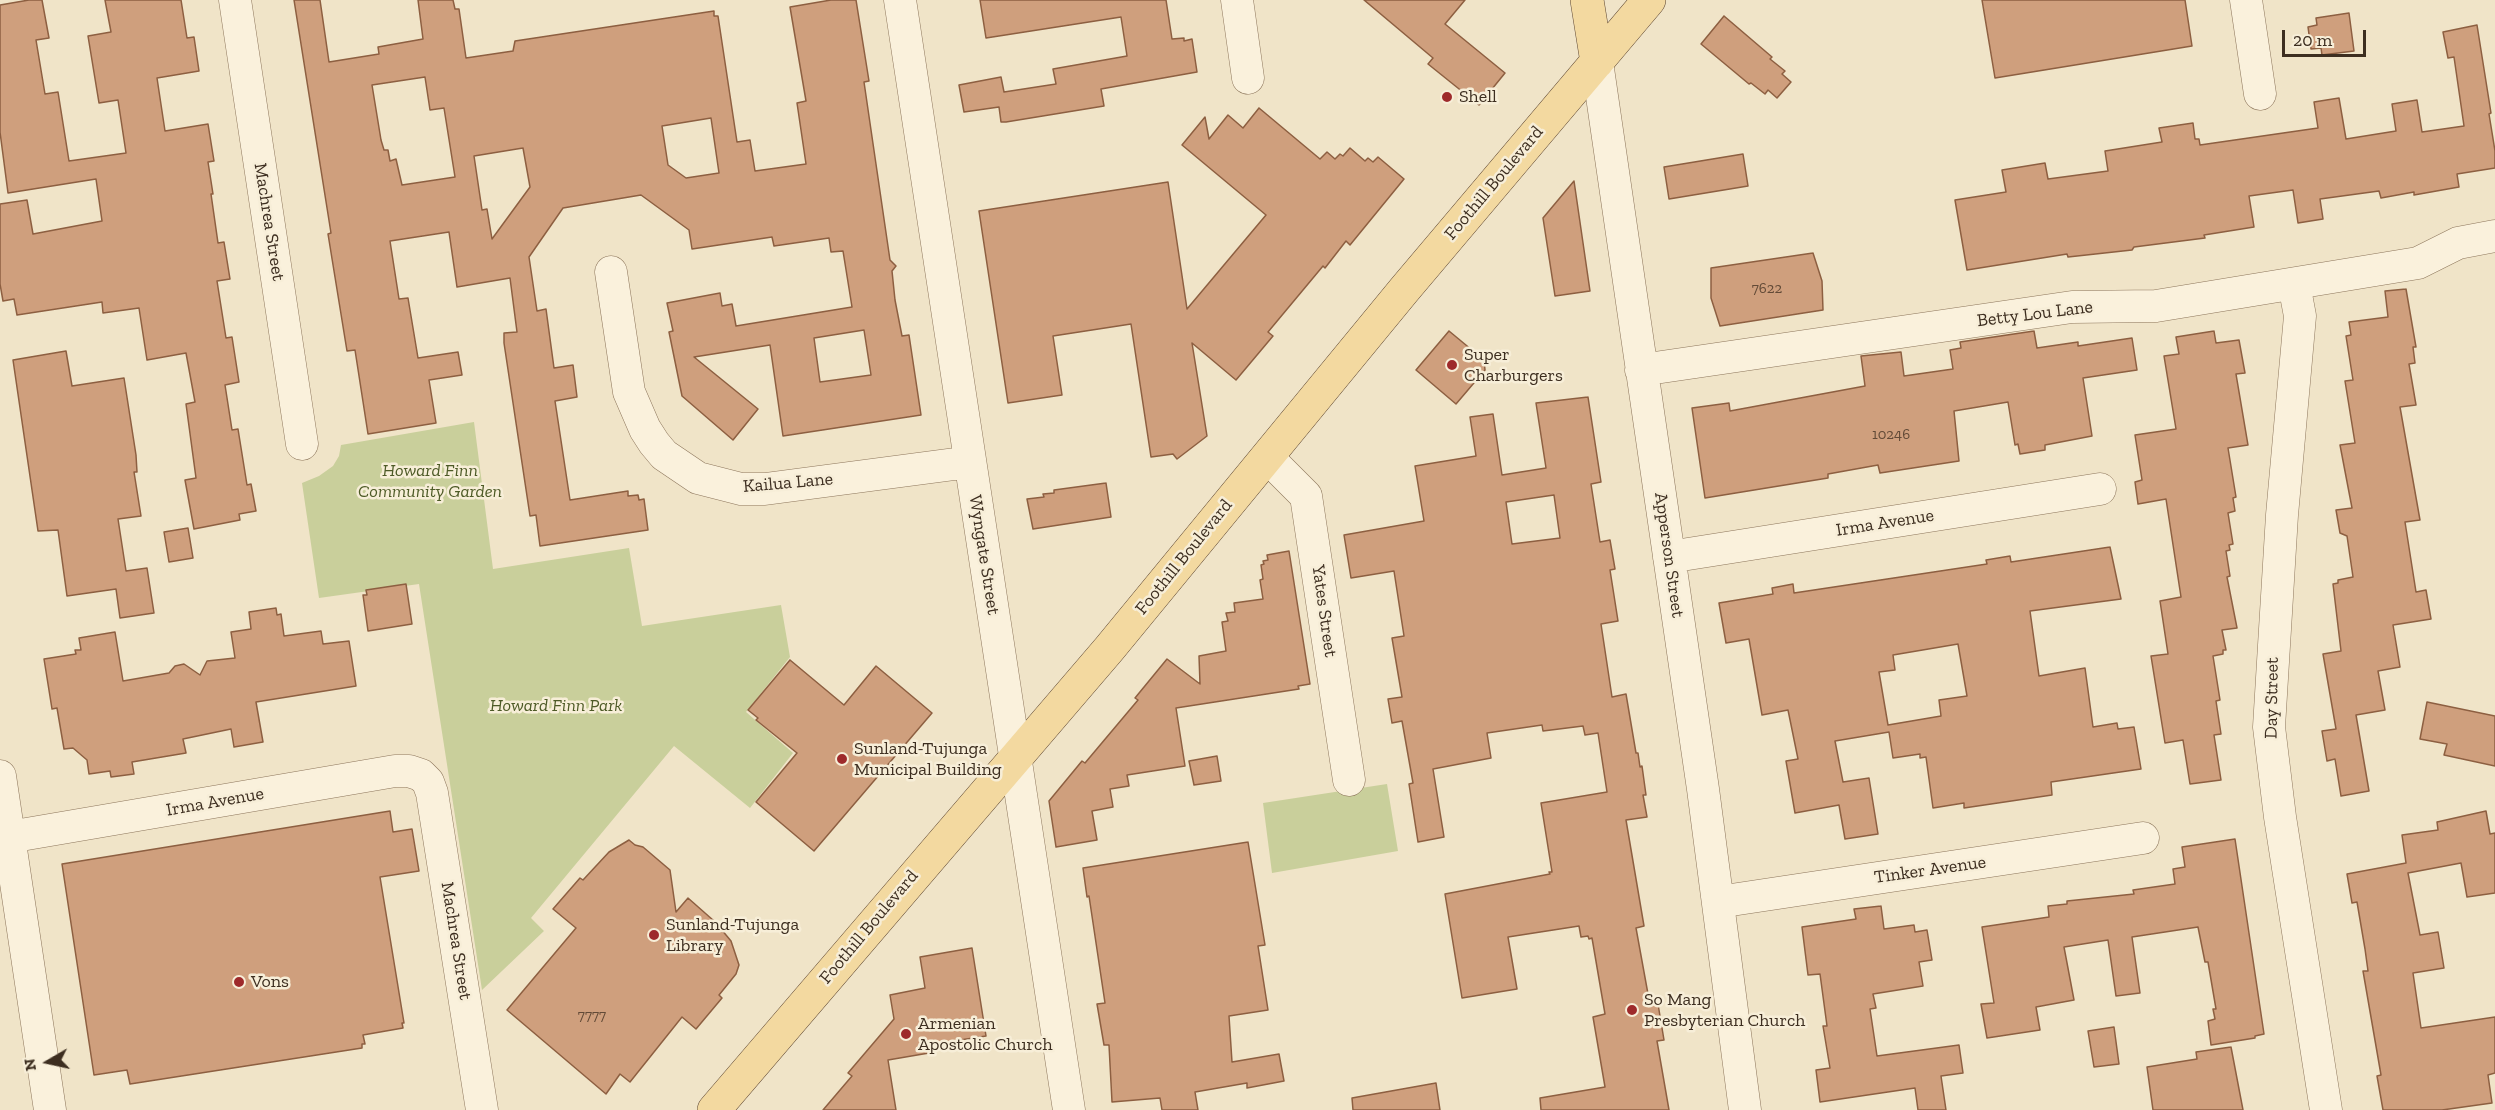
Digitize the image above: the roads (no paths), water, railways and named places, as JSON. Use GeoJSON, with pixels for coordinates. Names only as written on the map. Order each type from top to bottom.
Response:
{"type":"FeatureCollection","features":[{"type":"Feature","properties":{"kind":"main road","name":"Apperson Street"},"geometry":{"type":"LineString","coordinates":[[1587,0],[1597,62]]}},
{"type":"Feature","properties":{"kind":"main road","name":"Foothill Boulevard"},"geometry":{"type":"LineString","coordinates":[[714,1110],[1109,649],[1410,282],[1649,0]]}},
{"type":"Feature","properties":{"kind":"street","name":"Machrea Street"},"geometry":{"type":"LineString","coordinates":[[235,0],[302,444]]}},
{"type":"Feature","properties":{"kind":"street","name":"Wyngate Street"},"geometry":{"type":"LineString","coordinates":[[900,0],[1069,1110]]}},
{"type":"Feature","properties":{"kind":"street"},"geometry":{"type":"LineString","coordinates":[[1237,0],[1248,78]]}},
{"type":"Feature","properties":{"kind":"street"},"geometry":{"type":"LineString","coordinates":[[2246,0],[2260,94]]}},
{"type":"Feature","properties":{"kind":"street","name":"Apperson Street"},"geometry":{"type":"LineString","coordinates":[[1597,62],[1718,902],[1745,1110]]}},
{"type":"Feature","properties":{"kind":"street","name":"Betty Lou Lane"},"geometry":{"type":"LineString","coordinates":[[1641,370],[2072,306],[2156,306],[2418,263],[2458,243],[2495,236]]}},
{"type":"Feature","properties":{"kind":"street","name":"Kailua Lane"},"geometry":{"type":"LineString","coordinates":[[611,272],[629,392],[645,429],[654,443],[664,455],[698,478],[741,489],[765,489],[970,462]]}},
{"type":"Feature","properties":{"kind":"street","name":"Day Street"},"geometry":{"type":"LineString","coordinates":[[2295,284],[2300,316],[2282,515],[2269,727],[2280,817],[2326,1110]]}},
{"type":"Feature","properties":{"kind":"street","name":"Yates Street"},"geometry":{"type":"LineString","coordinates":[[1267,457],[1306,496],[1349,780]]}},
{"type":"Feature","properties":{"kind":"street","name":"Irma Avenue"},"geometry":{"type":"LineString","coordinates":[[1669,557],[2100,489]]}},
{"type":"Feature","properties":{"kind":"street","name":"Irma Avenue"},"geometry":{"type":"LineString","coordinates":[[6,831],[395,771],[409,771],[421,775]]}},
{"type":"Feature","properties":{"kind":"street","name":"Machrea Street"},"geometry":{"type":"LineString","coordinates":[[421,775],[428,782],[432,793],[482,1110]]}},
{"type":"Feature","properties":{"kind":"street"},"geometry":{"type":"LineString","coordinates":[[0,776],[6,831],[50,1110]]}},
{"type":"Feature","properties":{"kind":"street","name":"Tinker Avenue"},"geometry":{"type":"LineString","coordinates":[[1718,902],[2143,838]]}},
{"type":"Feature","properties":{"kind":"place","name":"Shell"},"geometry":{"type":"Point","coordinates":[1447,97]}},
{"type":"Feature","properties":{"kind":"place","name":"Super Charburgers"},"geometry":{"type":"Point","coordinates":[1452,365]}},
{"type":"Feature","properties":{"kind":"place","name":"Sunland-Tujunga Municipal Building"},"geometry":{"type":"Point","coordinates":[842,759]}},
{"type":"Feature","properties":{"kind":"place","name":"Sunland-Tujunga Library"},"geometry":{"type":"Point","coordinates":[654,935]}},
{"type":"Feature","properties":{"kind":"place","name":"Vons"},"geometry":{"type":"Point","coordinates":[239,982]}},
{"type":"Feature","properties":{"kind":"place","name":"So Mang Presbyterian Church"},"geometry":{"type":"Point","coordinates":[1632,1010]}},
{"type":"Feature","properties":{"kind":"place","name":"Armenian Apostolic Church"},"geometry":{"type":"Point","coordinates":[906,1034]}},
{"type":"Feature","properties":{"kind":"park label","name":"Howard Finn Community Garden"},"geometry":{"type":"Point","coordinates":[430,481]}},
{"type":"Feature","properties":{"kind":"park label","name":"Howard Finn Park"},"geometry":{"type":"Point","coordinates":[556,706]}}]}
